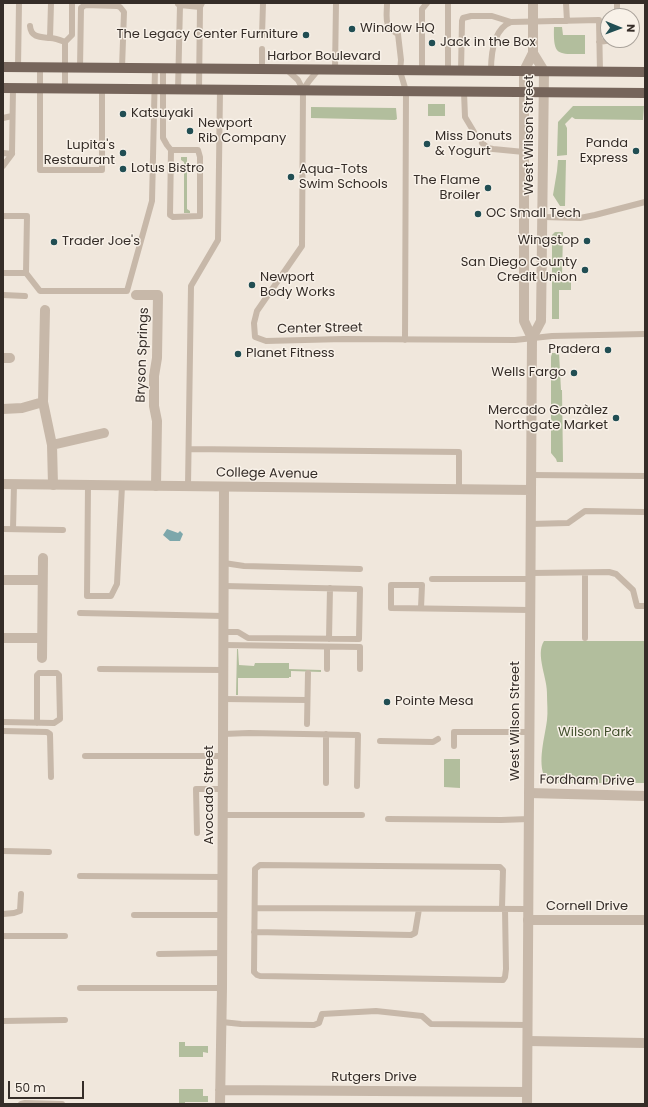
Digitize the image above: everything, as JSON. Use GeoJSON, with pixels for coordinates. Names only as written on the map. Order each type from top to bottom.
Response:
{"type":"FeatureCollection","features":[{"type":"Feature","properties":{"kind":"main road","name":"Harbor Boulevard"},"geometry":{"type":"LineString","coordinates":[[3,67],[645,72]]}},
{"type":"Feature","properties":{"kind":"main road"},"geometry":{"type":"LineString","coordinates":[[8,88],[645,93]]}},
{"type":"Feature","properties":{"kind":"street","name":"West Wilson Street"},"geometry":{"type":"LineString","coordinates":[[527,1104],[532,338],[524,321],[524,71],[533,53],[533,3]]}},
{"type":"Feature","properties":{"kind":"street","name":"West Wilson Street"},"geometry":{"type":"LineString","coordinates":[[532,338],[541,321],[544,92],[544,71],[533,53]]}},
{"type":"Feature","properties":{"kind":"street","name":"Bryson Springs"},"geometry":{"type":"LineString","coordinates":[[136,295],[158,295],[157,358],[154,376],[154,406],[157,421],[156,486]]}},
{"type":"Feature","properties":{"kind":"street"},"geometry":{"type":"LineString","coordinates":[[45,310],[43,402],[52,445],[53,485]]}},
{"type":"Feature","properties":{"kind":"street"},"geometry":{"type":"LineString","coordinates":[[3,409],[22,408],[43,402]]}},
{"type":"Feature","properties":{"kind":"street"},"geometry":{"type":"LineString","coordinates":[[52,445],[104,433]]}},
{"type":"Feature","properties":{"kind":"street","name":"College Avenue"},"geometry":{"type":"LineString","coordinates":[[3,484],[531,490]]}},
{"type":"Feature","properties":{"kind":"street","name":"Avocado Street"},"geometry":{"type":"LineString","coordinates":[[220,1104],[223,877],[224,487]]}},
{"type":"Feature","properties":{"kind":"street"},"geometry":{"type":"LineString","coordinates":[[42,658],[43,558]]}},
{"type":"Feature","properties":{"kind":"street"},"geometry":{"type":"LineString","coordinates":[[3,580],[42,580]]}},
{"type":"Feature","properties":{"kind":"street"},"geometry":{"type":"LineString","coordinates":[[3,638],[42,638]]}},
{"type":"Feature","properties":{"kind":"street","name":"Fordham Drive"},"geometry":{"type":"LineString","coordinates":[[529,793],[645,796]]}},
{"type":"Feature","properties":{"kind":"street","name":"Cornell Drive"},"geometry":{"type":"LineString","coordinates":[[528,920],[645,920]]}},
{"type":"Feature","properties":{"kind":"street"},"geometry":{"type":"LineString","coordinates":[[528,1042],[645,1043]]}},
{"type":"Feature","properties":{"kind":"street","name":"Rutgers Drive"},"geometry":{"type":"LineString","coordinates":[[220,1090],[527,1092]]}},
{"type":"Feature","properties":{"kind":"lane"},"geometry":{"type":"LineString","coordinates":[[18,68],[19,3]]}},
{"type":"Feature","properties":{"kind":"lane"},"geometry":{"type":"LineString","coordinates":[[50,38],[51,3]]}},
{"type":"Feature","properties":{"kind":"lane"},"geometry":{"type":"LineString","coordinates":[[65,89],[65,42],[72,35],[72,3]]}},
{"type":"Feature","properties":{"kind":"lane"},"geometry":{"type":"LineString","coordinates":[[262,3],[262,36]]}},
{"type":"Feature","properties":{"kind":"lane"},"geometry":{"type":"LineString","coordinates":[[335,70],[336,3]]}},
{"type":"Feature","properties":{"kind":"lane"},"geometry":{"type":"LineString","coordinates":[[387,3],[387,25],[390,30],[398,34],[400,71],[406,91],[405,340]]}},
{"type":"Feature","properties":{"kind":"lane"},"geometry":{"type":"LineString","coordinates":[[422,71],[422,9],[427,3]]}},
{"type":"Feature","properties":{"kind":"lane"},"geometry":{"type":"LineString","coordinates":[[442,3],[448,5],[448,71]]}},
{"type":"Feature","properties":{"kind":"lane"},"geometry":{"type":"LineString","coordinates":[[566,3],[567,20]]}},
{"type":"Feature","properties":{"kind":"lane"},"geometry":{"type":"LineString","coordinates":[[80,68],[81,8],[85,4],[117,6],[124,12],[122,68]]}},
{"type":"Feature","properties":{"kind":"lane"},"geometry":{"type":"LineString","coordinates":[[178,90],[178,4],[201,5],[198,90]]}},
{"type":"Feature","properties":{"kind":"lane"},"geometry":{"type":"LineString","coordinates":[[461,71],[463,18],[471,16],[492,16],[511,22],[599,20],[600,72]]}},
{"type":"Feature","properties":{"kind":"lane"},"geometry":{"type":"LineString","coordinates":[[491,71],[492,48],[501,27],[511,22]]}},
{"type":"Feature","properties":{"kind":"lane"},"geometry":{"type":"LineString","coordinates":[[30,26],[30,29],[34,34],[41,38],[50,38],[65,42]]}},
{"type":"Feature","properties":{"kind":"lane"},"geometry":{"type":"LineString","coordinates":[[262,49],[262,70]]}},
{"type":"Feature","properties":{"kind":"lane"},"geometry":{"type":"LineString","coordinates":[[40,68],[40,170],[102,170],[102,89]]}},
{"type":"Feature","properties":{"kind":"lane"},"geometry":{"type":"LineString","coordinates":[[3,216],[27,216],[26,273],[40,291],[127,291],[152,201],[159,69]]}},
{"type":"Feature","properties":{"kind":"lane"},"geometry":{"type":"LineString","coordinates":[[159,69],[163,138],[170,150],[170,215],[173,217],[200,216],[200,157],[198,150],[170,150]]}},
{"type":"Feature","properties":{"kind":"lane"},"geometry":{"type":"LineString","coordinates":[[287,70],[298,80],[303,90],[318,70]]}},
{"type":"Feature","properties":{"kind":"lane"},"geometry":{"type":"LineString","coordinates":[[3,166],[12,154],[12,116],[8,88]]}},
{"type":"Feature","properties":{"kind":"lane"},"geometry":{"type":"LineString","coordinates":[[188,486],[191,286],[218,240],[220,90]]}},
{"type":"Feature","properties":{"kind":"lane","name":"Center Street"},"geometry":{"type":"LineString","coordinates":[[303,90],[302,246],[257,311],[254,323],[255,337],[266,341],[343,339],[515,340],[552,336],[645,334]]}},
{"type":"Feature","properties":{"kind":"lane"},"geometry":{"type":"LineString","coordinates":[[464,92],[465,117],[474,132]]}},
{"type":"Feature","properties":{"kind":"lane"},"geometry":{"type":"LineString","coordinates":[[3,118],[12,116]]}},
{"type":"Feature","properties":{"kind":"lane"},"geometry":{"type":"LineString","coordinates":[[482,142],[488,148],[493,150],[524,152]]}},
{"type":"Feature","properties":{"kind":"lane"},"geometry":{"type":"LineString","coordinates":[[3,153],[12,154]]}},
{"type":"Feature","properties":{"kind":"lane"},"geometry":{"type":"LineString","coordinates":[[542,217],[580,218],[645,202]]}},
{"type":"Feature","properties":{"kind":"lane"},"geometry":{"type":"LineString","coordinates":[[3,273],[26,273]]}},
{"type":"Feature","properties":{"kind":"lane"},"geometry":{"type":"LineString","coordinates":[[3,295],[25,296]]}},
{"type":"Feature","properties":{"kind":"lane"},"geometry":{"type":"LineString","coordinates":[[189,449],[459,452],[458,490]]}},
{"type":"Feature","properties":{"kind":"lane"},"geometry":{"type":"LineString","coordinates":[[531,475],[645,476]]}},
{"type":"Feature","properties":{"kind":"lane"},"geometry":{"type":"LineString","coordinates":[[13,530],[14,484]]}},
{"type":"Feature","properties":{"kind":"lane"},"geometry":{"type":"LineString","coordinates":[[88,486],[87,596],[111,596],[117,584],[122,486]]}},
{"type":"Feature","properties":{"kind":"lane"},"geometry":{"type":"LineString","coordinates":[[531,524],[568,523],[585,511],[645,512]]}},
{"type":"Feature","properties":{"kind":"lane"},"geometry":{"type":"LineString","coordinates":[[3,529],[63,530]]}},
{"type":"Feature","properties":{"kind":"lane"},"geometry":{"type":"LineString","coordinates":[[224,563],[244,566],[360,568]]}},
{"type":"Feature","properties":{"kind":"lane"},"geometry":{"type":"LineString","coordinates":[[432,579],[609,572],[616,574],[634,590],[637,606],[645,606]]}},
{"type":"Feature","properties":{"kind":"lane"},"geometry":{"type":"LineString","coordinates":[[585,573],[585,638]]}},
{"type":"Feature","properties":{"kind":"lane"},"geometry":{"type":"LineString","coordinates":[[421,608],[422,585],[392,585],[391,608],[530,610]]}},
{"type":"Feature","properties":{"kind":"lane"},"geometry":{"type":"LineString","coordinates":[[224,586],[360,589],[359,639],[248,638],[238,632],[224,632]]}},
{"type":"Feature","properties":{"kind":"lane"},"geometry":{"type":"LineString","coordinates":[[329,639],[330,588]]}},
{"type":"Feature","properties":{"kind":"lane"},"geometry":{"type":"LineString","coordinates":[[80,613],[224,616]]}},
{"type":"Feature","properties":{"kind":"lane"},"geometry":{"type":"LineString","coordinates":[[224,645],[360,647],[360,669]]}},
{"type":"Feature","properties":{"kind":"lane"},"geometry":{"type":"LineString","coordinates":[[327,647],[327,670]]}},
{"type":"Feature","properties":{"kind":"lane"},"geometry":{"type":"LineString","coordinates":[[100,669],[224,670]]}},
{"type":"Feature","properties":{"kind":"lane"},"geometry":{"type":"LineString","coordinates":[[3,722],[37,723],[54,723],[60,719],[59,675],[57,673],[39,673],[37,675],[37,723]]}},
{"type":"Feature","properties":{"kind":"lane"},"geometry":{"type":"LineString","coordinates":[[307,724],[308,673]]}},
{"type":"Feature","properties":{"kind":"lane"},"geometry":{"type":"LineString","coordinates":[[224,699],[307,700]]}},
{"type":"Feature","properties":{"kind":"lane"},"geometry":{"type":"LineString","coordinates":[[3,731],[47,732],[50,734],[51,777]]}},
{"type":"Feature","properties":{"kind":"lane"},"geometry":{"type":"LineString","coordinates":[[454,746],[454,732],[530,732]]}},
{"type":"Feature","properties":{"kind":"lane"},"geometry":{"type":"LineString","coordinates":[[223,734],[358,735],[358,786]]}},
{"type":"Feature","properties":{"kind":"lane"},"geometry":{"type":"LineString","coordinates":[[326,734],[326,783]]}},
{"type":"Feature","properties":{"kind":"lane"},"geometry":{"type":"LineString","coordinates":[[380,741],[433,742],[438,739]]}},
{"type":"Feature","properties":{"kind":"lane"},"geometry":{"type":"LineString","coordinates":[[85,756],[223,756]]}},
{"type":"Feature","properties":{"kind":"lane"},"geometry":{"type":"LineString","coordinates":[[197,833],[196,789],[223,789]]}},
{"type":"Feature","properties":{"kind":"lane"},"geometry":{"type":"LineString","coordinates":[[223,814],[362,815]]}},
{"type":"Feature","properties":{"kind":"lane"},"geometry":{"type":"LineString","coordinates":[[388,819],[529,819]]}},
{"type":"Feature","properties":{"kind":"lane"},"geometry":{"type":"LineString","coordinates":[[3,851],[49,852]]}},
{"type":"Feature","properties":{"kind":"lane"},"geometry":{"type":"LineString","coordinates":[[260,865],[500,867],[503,870],[503,909],[506,969],[503,980],[260,976],[254,972],[254,868],[260,865]]}},
{"type":"Feature","properties":{"kind":"lane"},"geometry":{"type":"LineString","coordinates":[[80,876],[223,877]]}},
{"type":"Feature","properties":{"kind":"lane"},"geometry":{"type":"LineString","coordinates":[[3,914],[20,911],[21,894]]}},
{"type":"Feature","properties":{"kind":"lane"},"geometry":{"type":"LineString","coordinates":[[254,908],[528,908]]}},
{"type":"Feature","properties":{"kind":"lane"},"geometry":{"type":"LineString","coordinates":[[254,932],[411,935],[415,933],[419,909]]}},
{"type":"Feature","properties":{"kind":"lane"},"geometry":{"type":"LineString","coordinates":[[134,915],[222,915]]}},
{"type":"Feature","properties":{"kind":"lane"},"geometry":{"type":"LineString","coordinates":[[3,936],[65,936]]}},
{"type":"Feature","properties":{"kind":"lane"},"geometry":{"type":"LineString","coordinates":[[159,954],[222,953]]}},
{"type":"Feature","properties":{"kind":"lane"},"geometry":{"type":"LineString","coordinates":[[80,988],[222,988]]}},
{"type":"Feature","properties":{"kind":"lane"},"geometry":{"type":"LineString","coordinates":[[222,1022],[241,1024],[314,1025],[319,1023],[322,1014],[376,1012],[422,1016],[431,1024],[528,1025]]}},
{"type":"Feature","properties":{"kind":"lane"},"geometry":{"type":"LineString","coordinates":[[3,1021],[65,1020]]}},
{"type":"Feature","properties":{"kind":"lane"},"geometry":{"type":"LineString","coordinates":[[21,1104],[62,1104]]}},
{"type":"Feature","properties":{"kind":"green space"},"geometry":{"type":"Polygon","coordinates":[[[554,27],[562,27],[563,35],[585,35],[585,54],[569,54],[559,52],[556,49],[555,44],[554,27]]]}},
{"type":"Feature","properties":{"kind":"green space"},"geometry":{"type":"Polygon","coordinates":[[[428,104],[445,104],[445,116],[428,116],[428,104]]]}},
{"type":"Feature","properties":{"kind":"green space"},"geometry":{"type":"Polygon","coordinates":[[[573,106],[644,106],[643,120],[575,119],[572,117],[565,124],[567,128],[567,155],[557,156],[558,122],[573,106]]]}},
{"type":"Feature","properties":{"kind":"green space"},"geometry":{"type":"Polygon","coordinates":[[[311,107],[396,108],[397,119],[311,118],[311,107]]]}},
{"type":"Feature","properties":{"kind":"green space"},"geometry":{"type":"Polygon","coordinates":[[[181,157],[187,157],[187,209],[190,213],[184,213],[184,162],[181,160],[181,157]]]}},
{"type":"Feature","properties":{"kind":"green space"},"geometry":{"type":"Polygon","coordinates":[[[558,160],[566,160],[565,206],[560,206],[553,195],[558,160]]]}},
{"type":"Feature","properties":{"kind":"green space"},"geometry":{"type":"Polygon","coordinates":[[[555,232],[563,232],[562,277],[552,278],[552,235],[555,232]]]}},
{"type":"Feature","properties":{"kind":"green space"},"geometry":{"type":"Polygon","coordinates":[[[552,281],[571,281],[571,290],[559,290],[559,319],[552,319],[552,281]]]}},
{"type":"Feature","properties":{"kind":"green space"},"geometry":{"type":"Polygon","coordinates":[[[552,353],[559,353],[562,390],[563,462],[557,462],[551,453],[552,353]]]}},
{"type":"Feature","properties":{"kind":"green space","name":"Wilson Park"},"geometry":{"type":"Polygon","coordinates":[[[544,641],[645,641],[645,783],[552,783],[551,780],[545,778],[542,765],[542,749],[547,717],[547,689],[541,660],[544,641]]]}},
{"type":"Feature","properties":{"kind":"green space"},"geometry":{"type":"Polygon","coordinates":[[[237,649],[239,665],[254,666],[255,663],[289,663],[289,669],[321,670],[321,672],[291,671],[291,677],[289,678],[238,678],[238,695],[236,695],[237,649]]]}},
{"type":"Feature","properties":{"kind":"green space"},"geometry":{"type":"Polygon","coordinates":[[[444,759],[460,759],[460,788],[444,787],[444,759]]]}},
{"type":"Feature","properties":{"kind":"green space"},"geometry":{"type":"Polygon","coordinates":[[[179,1042],[185,1042],[185,1046],[208,1046],[208,1053],[203,1052],[203,1057],[179,1057],[179,1042]]]}},
{"type":"Feature","properties":{"kind":"green space"},"geometry":{"type":"Polygon","coordinates":[[[179,1089],[203,1089],[203,1096],[208,1096],[208,1102],[185,1102],[185,1104],[179,1104],[179,1089]]]}},
{"type":"Feature","properties":{"kind":"water"},"geometry":{"type":"Polygon","coordinates":[[[167,529],[178,533],[180,531],[183,534],[180,541],[170,541],[163,535],[167,529]]]}},
{"type":"Feature","properties":{"kind":"place","name":"Window HQ"},"geometry":{"type":"Point","coordinates":[352,29]}},
{"type":"Feature","properties":{"kind":"place","name":"The Legacy Center Furniture"},"geometry":{"type":"Point","coordinates":[306,35]}},
{"type":"Feature","properties":{"kind":"place","name":"Jack in the Box"},"geometry":{"type":"Point","coordinates":[432,43]}},
{"type":"Feature","properties":{"kind":"place","name":"Katsuyaki"},"geometry":{"type":"Point","coordinates":[123,114]}},
{"type":"Feature","properties":{"kind":"place","name":"Newport Rib Company"},"geometry":{"type":"Point","coordinates":[190,131]}},
{"type":"Feature","properties":{"kind":"place","name":"Miss Donuts & Yogurt"},"geometry":{"type":"Point","coordinates":[427,144]}},
{"type":"Feature","properties":{"kind":"place","name":"Panda Express"},"geometry":{"type":"Point","coordinates":[636,151]}},
{"type":"Feature","properties":{"kind":"place","name":"Lupita's Restaurant"},"geometry":{"type":"Point","coordinates":[123,153]}},
{"type":"Feature","properties":{"kind":"place","name":"Lotus Bistro"},"geometry":{"type":"Point","coordinates":[123,169]}},
{"type":"Feature","properties":{"kind":"place","name":"Aqua-Tots Swim Schools"},"geometry":{"type":"Point","coordinates":[291,177]}},
{"type":"Feature","properties":{"kind":"place","name":"The Flame Broiler"},"geometry":{"type":"Point","coordinates":[488,188]}},
{"type":"Feature","properties":{"kind":"place","name":"OC Small Tech"},"geometry":{"type":"Point","coordinates":[478,214]}},
{"type":"Feature","properties":{"kind":"place","name":"Wingstop"},"geometry":{"type":"Point","coordinates":[587,241]}},
{"type":"Feature","properties":{"kind":"place","name":"Trader Joe's"},"geometry":{"type":"Point","coordinates":[54,242]}},
{"type":"Feature","properties":{"kind":"place","name":"San Diego County Credit Union"},"geometry":{"type":"Point","coordinates":[585,270]}},
{"type":"Feature","properties":{"kind":"place","name":"Newport Body Works"},"geometry":{"type":"Point","coordinates":[252,285]}},
{"type":"Feature","properties":{"kind":"place","name":"Pradera"},"geometry":{"type":"Point","coordinates":[608,350]}},
{"type":"Feature","properties":{"kind":"place","name":"Planet Fitness"},"geometry":{"type":"Point","coordinates":[238,354]}},
{"type":"Feature","properties":{"kind":"place","name":"Wells Fargo"},"geometry":{"type":"Point","coordinates":[574,373]}},
{"type":"Feature","properties":{"kind":"place","name":"Mercado Gonzàlez Northgate Market"},"geometry":{"type":"Point","coordinates":[616,418]}},
{"type":"Feature","properties":{"kind":"place","name":"Pointe Mesa"},"geometry":{"type":"Point","coordinates":[387,702]}}]}
